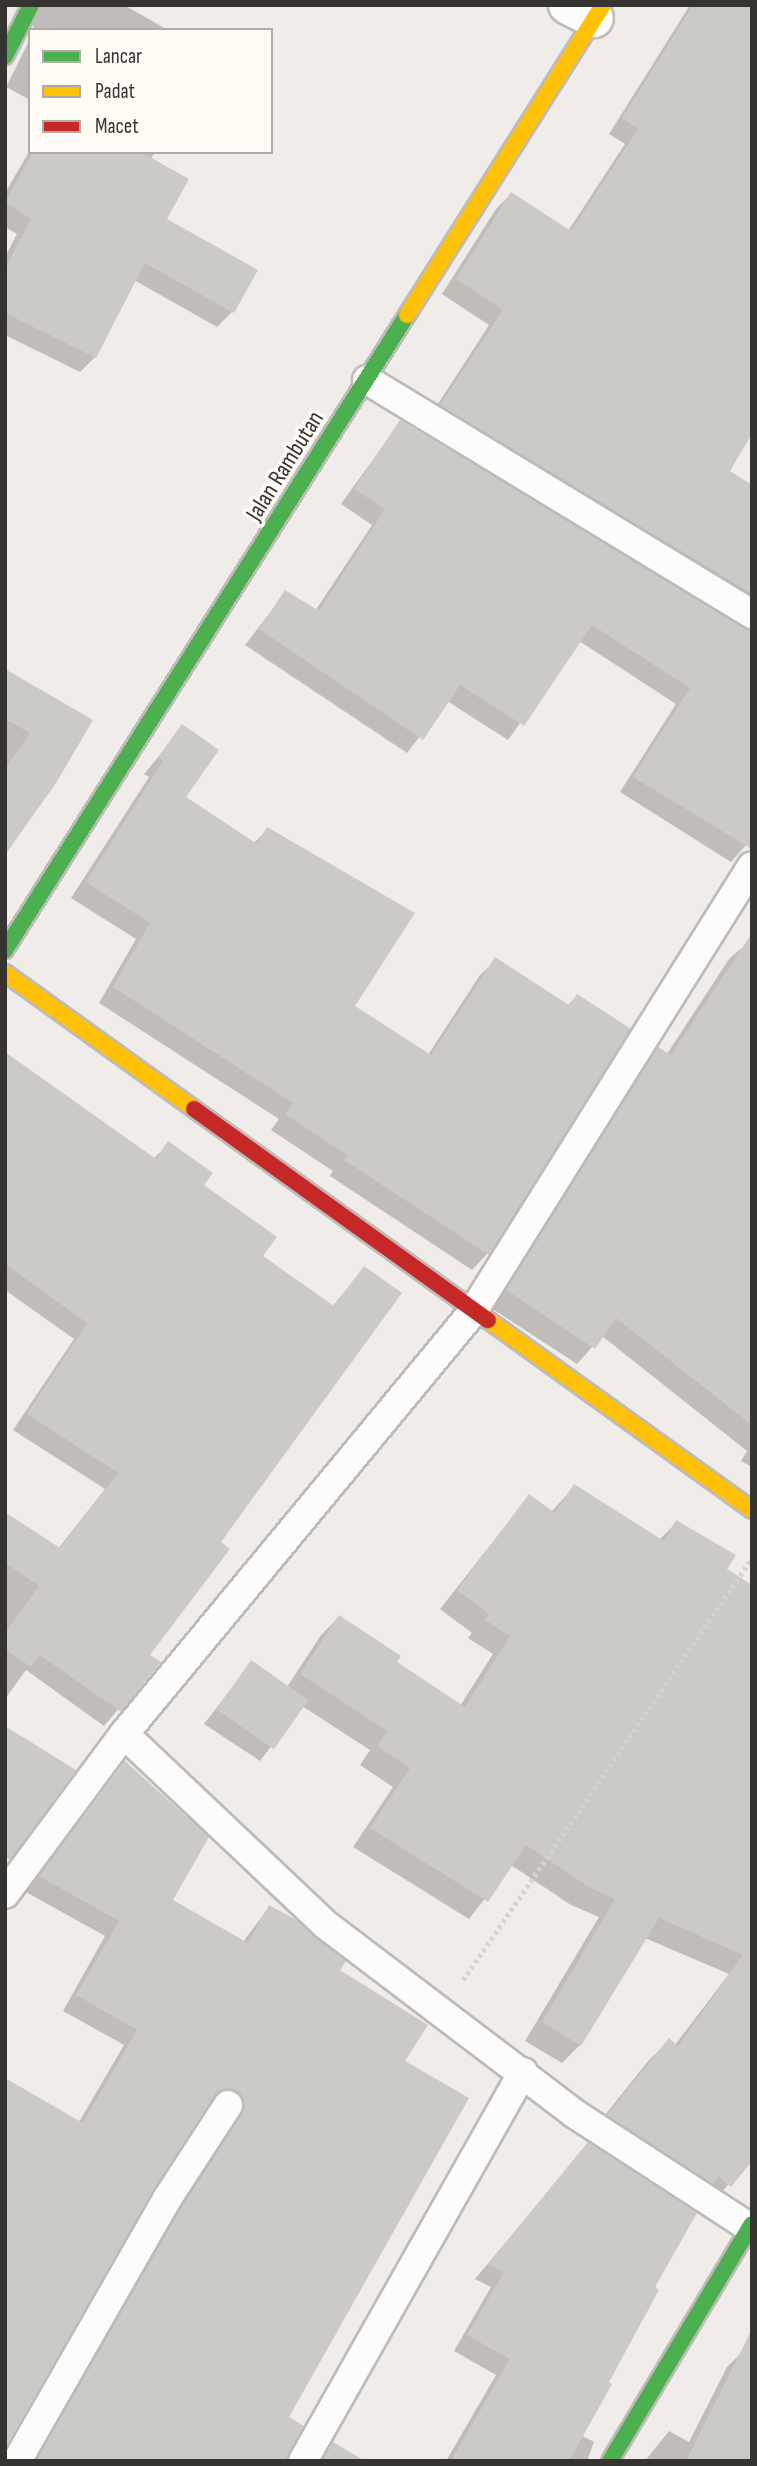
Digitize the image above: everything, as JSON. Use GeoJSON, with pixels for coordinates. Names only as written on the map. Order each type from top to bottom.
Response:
{"type":"FeatureCollection","features":[{"type":"Feature","properties":{"kind":"street"},"geometry":{"type":"LineString","coordinates":[[5,57],[31,5]]}},
{"type":"Feature","properties":{"kind":"street","name":"Jalan Rambutan"},"geometry":{"type":"LineString","coordinates":[[5,950],[367,380],[588,10]]}},
{"type":"Feature","properties":{"kind":"street"},"geometry":{"type":"LineString","coordinates":[[5,973],[472,1313],[752,1510]]}},
{"type":"Feature","properties":{"kind":"street"},"geometry":{"type":"LineString","coordinates":[[610,2461],[751,2225]]}},
{"type":"Feature","properties":{"kind":"lane"},"geometry":{"type":"LineString","coordinates":[[367,380],[752,614]]}},
{"type":"Feature","properties":{"kind":"lane"},"geometry":{"type":"LineString","coordinates":[[5,1894],[124,1734],[472,1313],[752,866]]}},
{"type":"Feature","properties":{"kind":"lane"},"geometry":{"type":"LineString","coordinates":[[124,1734],[327,1925],[575,2114],[751,2225]]}},
{"type":"Feature","properties":{"kind":"lane"},"geometry":{"type":"LineString","coordinates":[[303,2461],[523,2072]]}},
{"type":"Feature","properties":{"kind":"lane"},"geometry":{"type":"LineString","coordinates":[[17,2461],[167,2199],[228,2105]]}},
{"type":"Feature","properties":{"kind":"path"},"geometry":{"type":"LineString","coordinates":[[441,2013],[752,1558]]}},
{"type":"Feature","properties":{"kind":"building"},"geometry":{"type":"Polygon","coordinates":[[[693,5],[752,5],[752,434],[730,471],[752,485],[752,594],[440,405],[503,310],[456,279],[511,192],[571,231],[638,129],[622,118],[693,5]]]}},
{"type":"Feature","properties":{"kind":"building"},"geometry":{"type":"Polygon","coordinates":[[[32,154],[145,154],[189,179],[167,219],[258,270],[234,313],[145,263],[96,358],[5,313],[5,269],[31,219],[5,202],[32,154]]]}},
{"type":"Feature","properties":{"kind":"building"},"geometry":{"type":"Polygon","coordinates":[[[400,420],[752,631],[752,849],[633,777],[690,688],[592,625],[524,726],[460,685],[423,740],[259,629],[285,590],[319,611],[385,509],[354,489],[400,420]]]}},
{"type":"Feature","properties":{"kind":"building"},"geometry":{"type":"Polygon","coordinates":[[[5,669],[93,720],[56,783],[5,855],[5,769],[30,733],[5,719],[5,669]]]}},
{"type":"Feature","properties":{"kind":"building"},"geometry":{"type":"Polygon","coordinates":[[[182,724],[219,750],[186,797],[257,844],[267,827],[415,913],[355,1006],[431,1055],[495,957],[569,1005],[577,994],[631,1029],[489,1255],[344,1160],[347,1155],[285,1114],[293,1103],[113,987],[150,923],[86,882],[163,761],[158,757],[182,724]]]}},
{"type":"Feature","properties":{"kind":"building"},"geometry":{"type":"Polygon","coordinates":[[[752,933],[752,1425],[616,1318],[595,1349],[506,1290],[658,1047],[671,1055],[752,933]]]}},
{"type":"Feature","properties":{"kind":"building"},"geometry":{"type":"Polygon","coordinates":[[[5,1052],[156,1159],[168,1141],[213,1173],[204,1185],[277,1237],[263,1256],[334,1306],[364,1266],[402,1293],[221,1542],[230,1549],[150,1655],[161,1662],[121,1712],[40,1655],[31,1667],[5,1649],[5,1633],[39,1586],[5,1563],[5,1512],[60,1548],[118,1473],[27,1414],[87,1323],[5,1264],[5,1052]]]}},
{"type":"Feature","properties":{"kind":"building"},"geometry":{"type":"Polygon","coordinates":[[[574,1484],[664,1541],[676,1520],[736,1555],[727,1569],[752,1585],[752,2161],[731,2187],[718,2176],[713,2184],[607,2115],[669,2038],[678,2046],[743,1955],[659,1918],[581,2046],[542,2022],[615,1899],[589,1887],[526,1845],[488,1902],[370,1828],[410,1768],[377,1746],[387,1731],[300,1674],[339,1615],[401,1656],[397,1662],[465,1707],[510,1636],[485,1620],[489,1614],[457,1590],[529,1494],[555,1513],[574,1484]]]}},
{"type":"Feature","properties":{"kind":"building"},"geometry":{"type":"Polygon","coordinates":[[[251,1660],[308,1700],[274,1749],[217,1709],[251,1660]]]}},
{"type":"Feature","properties":{"kind":"building"},"geometry":{"type":"Polygon","coordinates":[[[5,1726],[76,1770],[10,1860],[5,1857],[5,1726]]]}},
{"type":"Feature","properties":{"kind":"building"},"geometry":{"type":"Polygon","coordinates":[[[125,1761],[209,1837],[173,1900],[248,1943],[269,1905],[298,1921],[346,1961],[340,1970],[428,2025],[405,2061],[469,2098],[289,2417],[304,2426],[286,2461],[36,2461],[181,2208],[242,2114],[242,2097],[228,2088],[214,2096],[153,2191],[5,2448],[5,2078],[83,2123],[137,2030],[76,1995],[119,1921],[39,1876],[125,1761]]]}},
{"type":"Feature","properties":{"kind":"building"},"geometry":{"type":"Polygon","coordinates":[[[588,2142],[697,2213],[655,2287],[659,2290],[609,2382],[612,2384],[569,2461],[451,2461],[510,2359],[467,2335],[504,2272],[488,2264],[588,2142]]]}},
{"type":"Feature","properties":{"kind":"building"},"geometry":{"type":"Polygon","coordinates":[[[752,2329],[752,2461],[686,2461],[752,2329]]]}},
{"type":"Feature","properties":{"kind":"building"},"geometry":{"type":"Polygon","coordinates":[[[333,2442],[365,2461],[322,2461],[333,2442]]]}},
{"type":"Feature","properties":{"kind":"traffic: fast"},"geometry":{"type":"LineString","coordinates":[[5,56],[31,5]]}},
{"type":"Feature","properties":{"kind":"traffic: fast"},"geometry":{"type":"LineString","coordinates":[[5,950],[407,315]]}},
{"type":"Feature","properties":{"kind":"traffic: fast"},"geometry":{"type":"LineString","coordinates":[[610,2461],[752,2224]]}},
{"type":"Feature","properties":{"kind":"traffic: slow"},"geometry":{"type":"LineString","coordinates":[[407,315],[603,5]]}},
{"type":"Feature","properties":{"kind":"traffic: slow"},"geometry":{"type":"LineString","coordinates":[[5,973],[194,1109]]}},
{"type":"Feature","properties":{"kind":"traffic: slow"},"geometry":{"type":"LineString","coordinates":[[488,1320],[752,1510]]}},
{"type":"Feature","properties":{"kind":"traffic: jam"},"geometry":{"type":"LineString","coordinates":[[194,1109],[488,1320]]}}]}
